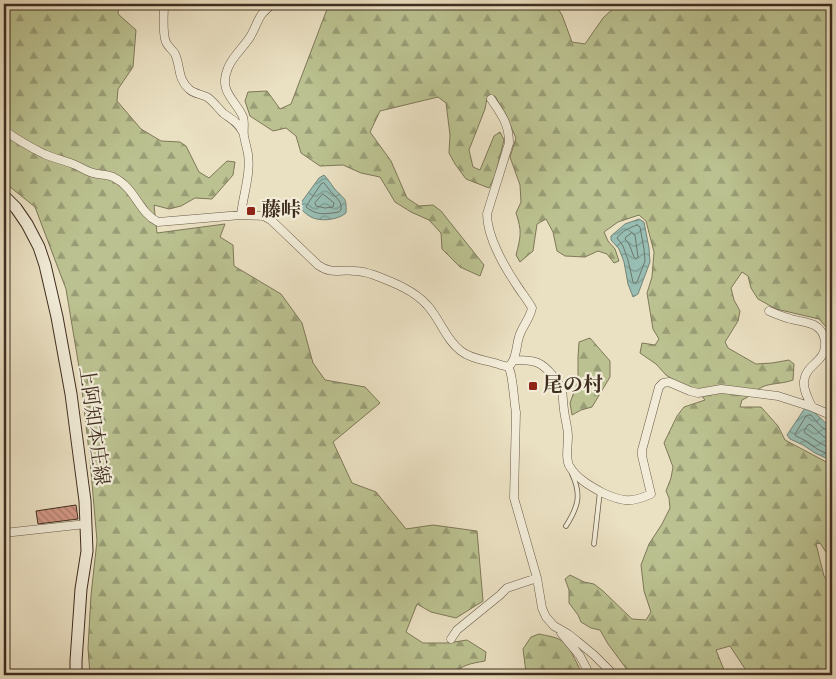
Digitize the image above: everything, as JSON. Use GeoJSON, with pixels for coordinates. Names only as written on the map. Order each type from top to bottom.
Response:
{"type":"FeatureCollection","features":[{"type":"Feature","properties":{"kind":"main road","name":"上阿知本庄線"},"geometry":{"type":"LineString","coordinates":[[4,196],[16,208],[27,224],[46,265],[71,394],[82,477],[87,551],[81,589],[76,675]]}},
{"type":"Feature","properties":{"kind":"street"},"geometry":{"type":"LineString","coordinates":[[164,4],[165,40],[175,55],[181,78],[188,88],[205,96],[224,114],[235,120],[240,125],[243,133],[248,155],[248,168],[241,215]]}},
{"type":"Feature","properties":{"kind":"street"},"geometry":{"type":"LineString","coordinates":[[243,133],[244,121],[229,97],[226,89],[226,74],[228,68],[250,37],[263,11],[273,4]]}},
{"type":"Feature","properties":{"kind":"street"},"geometry":{"type":"LineString","coordinates":[[491,99],[509,132],[509,143],[487,221],[494,244],[509,274],[532,308],[531,315],[519,335],[514,360],[508,368]]}},
{"type":"Feature","properties":{"kind":"street"},"geometry":{"type":"LineString","coordinates":[[4,130],[44,154],[92,173],[111,176],[127,187],[151,219],[158,222],[241,215],[264,216],[271,220],[325,270],[356,270],[391,282],[412,293],[427,304],[461,351],[469,356],[497,363],[508,368],[512,373],[516,412],[514,498],[538,578],[542,608],[546,617],[554,626],[573,637],[614,675]]}},
{"type":"Feature","properties":{"kind":"street"},"geometry":{"type":"LineString","coordinates":[[769,311],[815,326],[824,334],[824,352],[818,361],[807,371],[804,381],[804,391],[812,406]]}},
{"type":"Feature","properties":{"kind":"street"},"geometry":{"type":"LineString","coordinates":[[514,360],[530,360],[546,367],[557,380],[562,388],[570,467],[582,480],[622,501],[645,497],[651,494],[642,450],[659,387],[663,383],[669,382],[690,392],[698,393],[721,390],[755,392],[778,396],[832,414]]}},
{"type":"Feature","properties":{"kind":"street"},"geometry":{"type":"LineString","coordinates":[[4,534],[86,524]]}},
{"type":"Feature","properties":{"kind":"street"},"geometry":{"type":"LineString","coordinates":[[451,639],[457,630],[507,588],[538,578]]}},
{"type":"Feature","properties":{"kind":"street"},"geometry":{"type":"LineString","coordinates":[[561,629],[561,633],[580,656],[590,675]]}},
{"type":"Feature","properties":{"kind":"lane"},"geometry":{"type":"LineString","coordinates":[[566,526],[578,502],[577,484],[570,467]]}},
{"type":"Feature","properties":{"kind":"lane"},"geometry":{"type":"LineString","coordinates":[[594,544],[600,491]]}},
{"type":"Feature","properties":{"kind":"green space"},"geometry":{"type":"Polygon","coordinates":[[[4,4],[119,4],[118,14],[136,30],[133,67],[118,89],[117,101],[141,129],[161,141],[180,142],[186,146],[199,172],[209,178],[227,161],[235,162],[233,175],[212,199],[195,198],[181,206],[169,209],[154,205],[157,233],[225,224],[220,237],[233,245],[234,266],[281,294],[302,323],[313,363],[325,380],[365,387],[380,403],[333,442],[352,483],[376,492],[406,529],[433,525],[477,531],[483,601],[456,618],[431,612],[417,604],[406,632],[423,643],[448,643],[467,640],[486,652],[485,661],[467,665],[452,675],[90,675],[88,648],[97,541],[80,373],[66,289],[35,207],[4,182],[4,4]]]}},
{"type":"Feature","properties":{"kind":"green space"},"geometry":{"type":"Polygon","coordinates":[[[329,4],[555,4],[562,15],[572,42],[585,44],[603,18],[618,4],[832,4],[832,347],[827,328],[819,319],[776,309],[758,299],[751,288],[748,276],[742,272],[731,288],[734,300],[740,311],[738,321],[725,342],[728,348],[756,364],[789,360],[794,364],[793,380],[762,387],[742,400],[740,407],[761,407],[778,426],[785,440],[832,465],[832,568],[826,552],[820,543],[816,544],[824,576],[832,588],[832,664],[827,675],[749,675],[730,646],[716,650],[726,675],[631,675],[600,630],[591,628],[581,622],[569,603],[569,590],[565,579],[570,575],[584,582],[594,584],[632,619],[646,620],[651,612],[644,591],[641,565],[649,544],[670,508],[666,491],[673,467],[664,443],[677,416],[684,407],[705,400],[697,391],[685,387],[666,375],[656,364],[640,353],[642,343],[655,345],[659,339],[653,329],[647,293],[652,277],[654,252],[646,221],[639,215],[618,222],[604,232],[608,241],[615,249],[619,261],[614,263],[607,254],[598,251],[585,257],[565,256],[557,251],[553,232],[546,219],[537,224],[533,251],[520,262],[516,255],[520,234],[516,213],[521,202],[520,185],[510,157],[516,138],[495,96],[487,98],[485,109],[469,150],[473,167],[480,170],[494,136],[500,132],[504,140],[495,176],[489,188],[466,179],[455,164],[449,153],[450,135],[446,103],[438,97],[380,111],[370,132],[391,161],[407,198],[419,206],[433,205],[441,211],[484,265],[480,276],[460,267],[442,249],[441,233],[429,220],[395,202],[380,177],[361,173],[343,165],[320,166],[301,153],[296,136],[286,128],[273,131],[250,116],[245,101],[248,92],[267,91],[280,109],[291,104],[329,4]]]}},
{"type":"Feature","properties":{"kind":"green space"},"geometry":{"type":"Polygon","coordinates":[[[590,338],[610,361],[610,377],[592,407],[572,415],[570,403],[578,381],[579,342],[590,338]]]}},
{"type":"Feature","properties":{"kind":"green space"},"geometry":{"type":"Polygon","coordinates":[[[539,634],[556,638],[565,643],[582,675],[530,675],[526,672],[523,649],[531,637],[539,634]]]}},
{"type":"Feature","properties":{"kind":"water"},"geometry":{"type":"Polygon","coordinates":[[[324,175],[346,204],[346,213],[334,219],[315,219],[301,209],[300,204],[319,178],[324,175]]]}},
{"type":"Feature","properties":{"kind":"water"},"geometry":{"type":"Polygon","coordinates":[[[639,219],[644,222],[650,262],[638,294],[633,297],[628,284],[624,262],[619,249],[611,240],[611,236],[625,224],[639,219]]]}},
{"type":"Feature","properties":{"kind":"water"},"geometry":{"type":"Polygon","coordinates":[[[805,408],[813,411],[832,429],[832,461],[790,439],[787,435],[805,408]]]}},
{"type":"Feature","properties":{"kind":"building"},"geometry":{"type":"Polygon","coordinates":[[[76,505],[78,519],[38,524],[36,511],[76,505]]]}},
{"type":"Feature","properties":{"kind":"place","name":"藤峠"},"geometry":{"type":"Point","coordinates":[251,211]}},
{"type":"Feature","properties":{"kind":"place","name":"尾の村"},"geometry":{"type":"Point","coordinates":[533,386]}}]}
